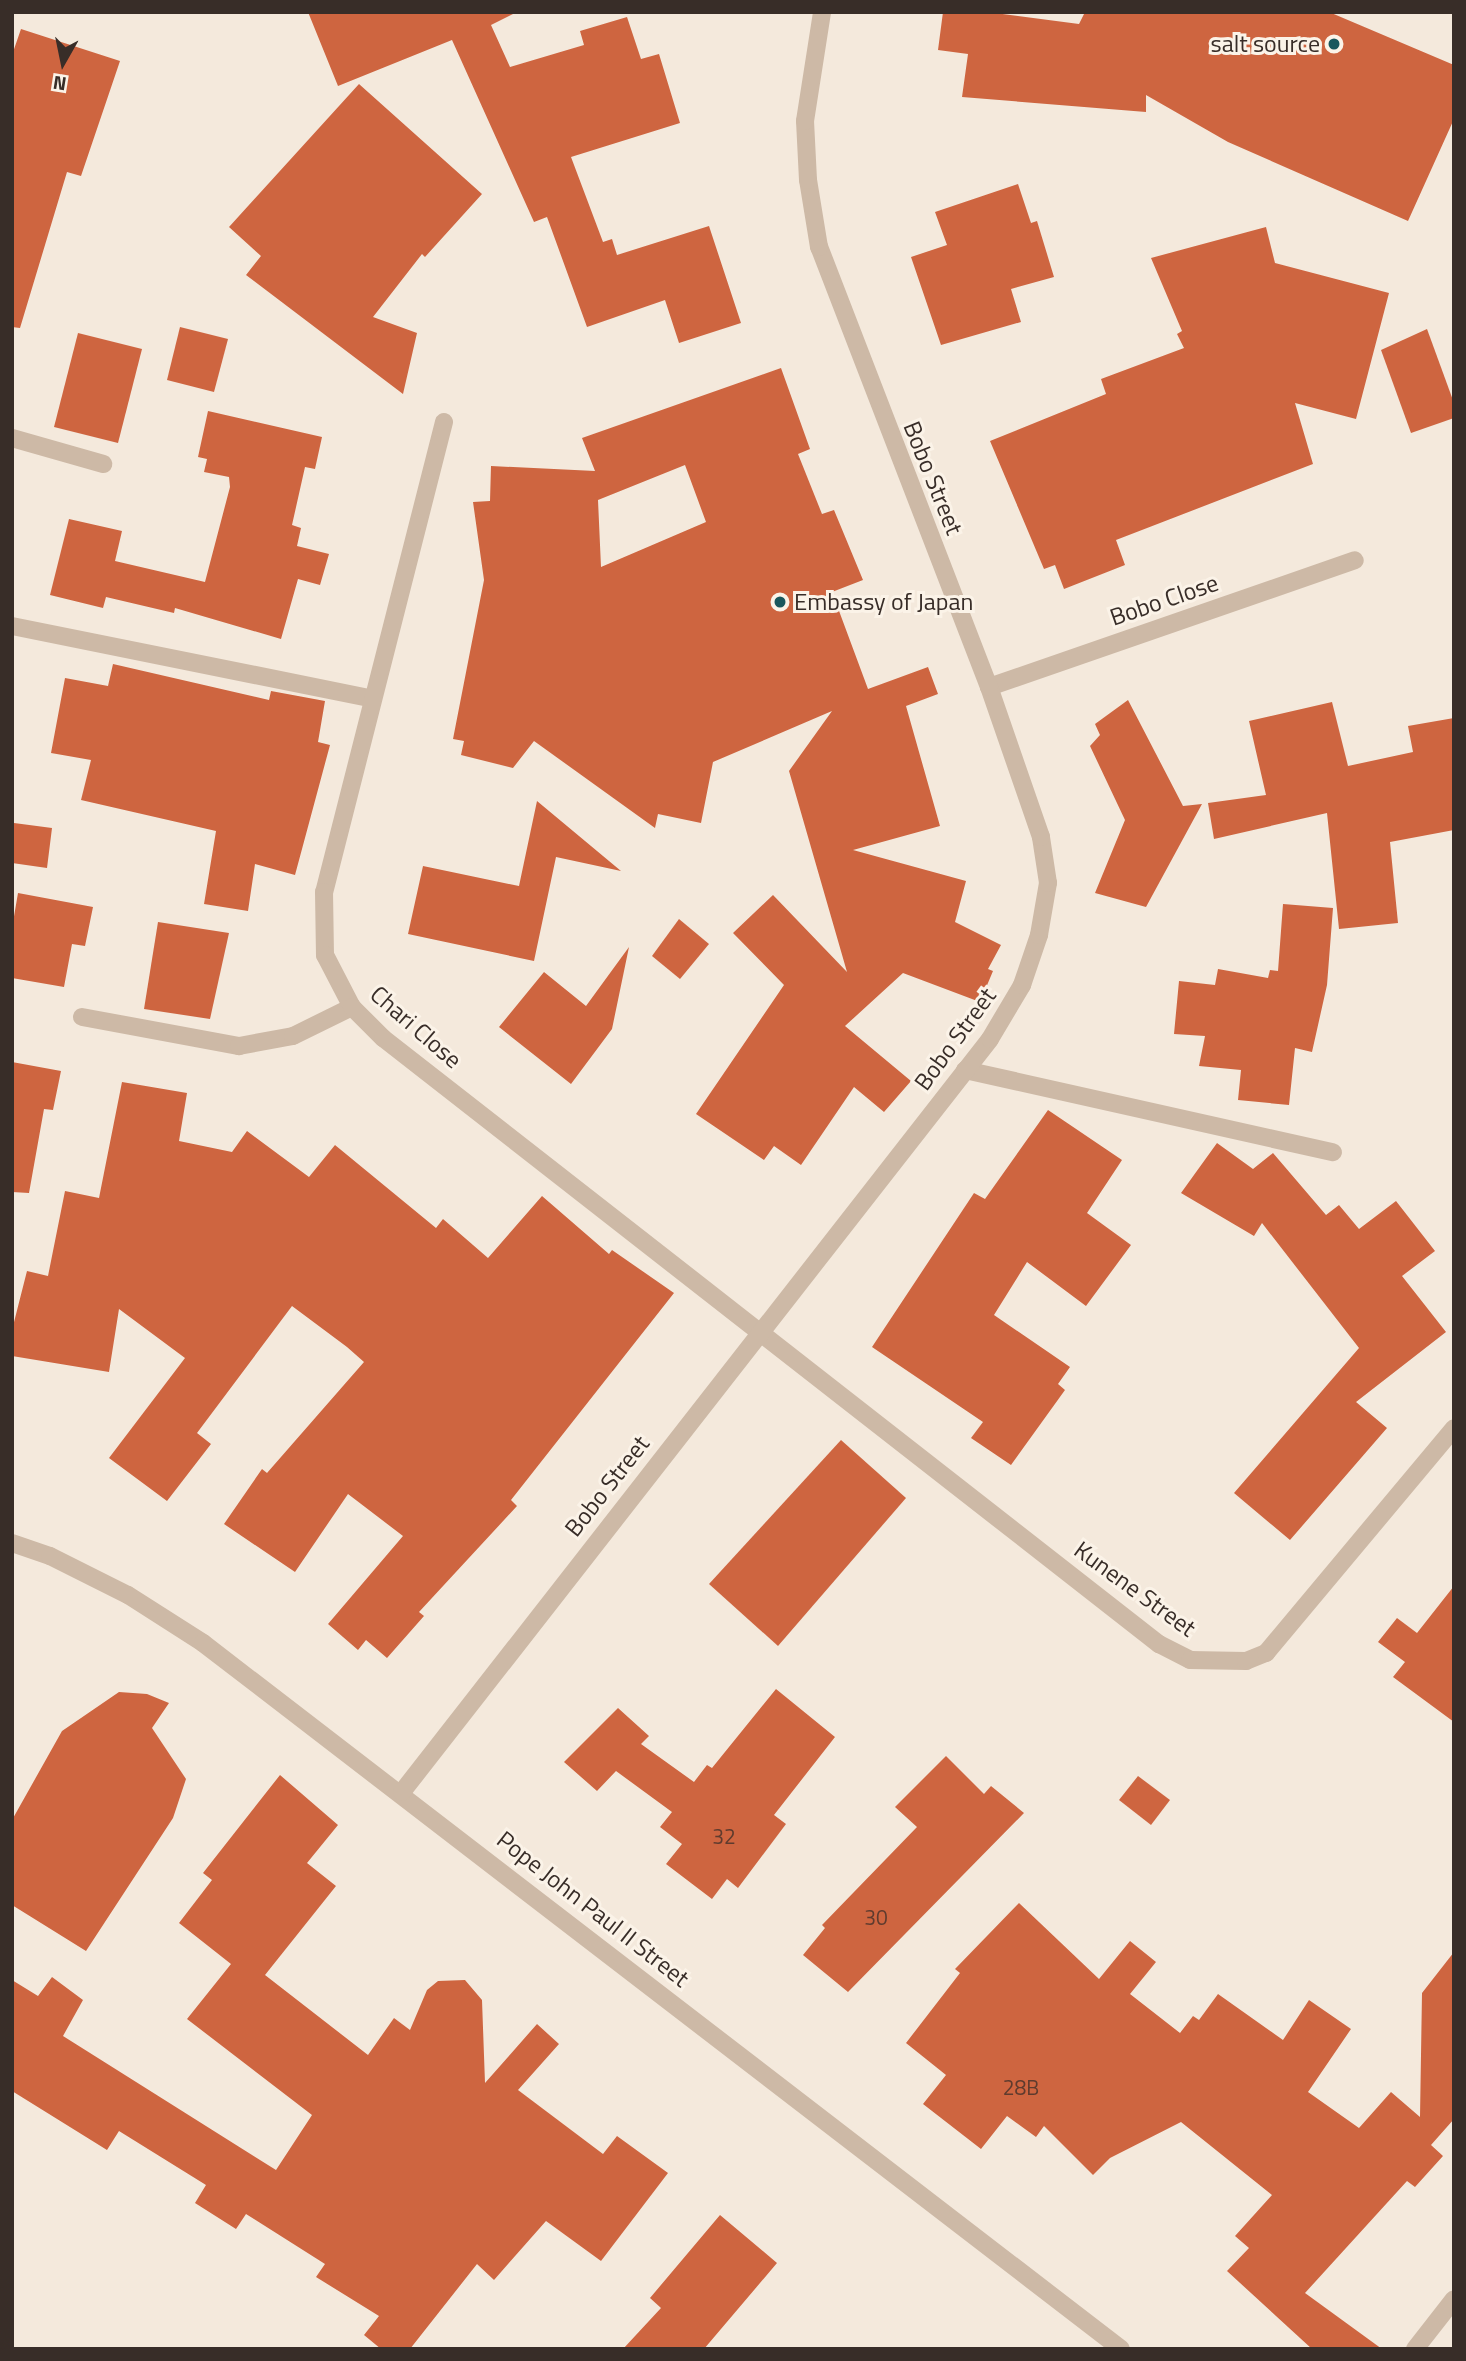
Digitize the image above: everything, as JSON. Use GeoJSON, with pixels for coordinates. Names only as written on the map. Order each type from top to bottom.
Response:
{"type":"FeatureCollection","features":[{"type":"Feature","properties":{"kind":"street","name":"Bobo Street"},"geometry":{"type":"LineString","coordinates":[[402,1792],[760,1329],[965,1070],[1022,985],[1039,935],[1048,883],[1041,837],[989,687],[819,247],[808,180],[805,121],[822,12]]}},
{"type":"Feature","properties":{"kind":"street","name":"Chari Close"},"geometry":{"type":"LineString","coordinates":[[444,422],[324,892],[321,923],[325,955],[352,1007],[383,1038],[760,1329]]}},
{"type":"Feature","properties":{"kind":"street"},"geometry":{"type":"LineString","coordinates":[[12,438],[103,464]]}},
{"type":"Feature","properties":{"kind":"street","name":"Bobo Close"},"geometry":{"type":"LineString","coordinates":[[989,687],[1355,560]]}},
{"type":"Feature","properties":{"kind":"street"},"geometry":{"type":"LineString","coordinates":[[12,626],[373,699]]}},
{"type":"Feature","properties":{"kind":"street"},"geometry":{"type":"LineString","coordinates":[[82,1017],[239,1046],[293,1036],[352,1007]]}},
{"type":"Feature","properties":{"kind":"street"},"geometry":{"type":"LineString","coordinates":[[965,1070],[1333,1152]]}},
{"type":"Feature","properties":{"kind":"street","name":"Kunene Street"},"geometry":{"type":"LineString","coordinates":[[760,1329],[1159,1644],[1190,1660],[1246,1661],[1266,1653],[1454,1428]]}},
{"type":"Feature","properties":{"kind":"street","name":"Pope John Paul II Street"},"geometry":{"type":"LineString","coordinates":[[12,1543],[51,1556],[128,1595],[182,1629],[402,1792],[1121,2349]]}},
{"type":"Feature","properties":{"kind":"street"},"geometry":{"type":"LineString","coordinates":[[1415,2349],[1454,2299]]}},
{"type":"Feature","properties":{"kind":"building"},"geometry":{"type":"Polygon","coordinates":[[[308,12],[517,12],[491,25],[510,67],[584,45],[580,31],[627,17],[641,59],[659,54],[680,123],[571,157],[603,242],[612,239],[617,255],[709,226],[741,323],[679,343],[665,300],[587,327],[547,217],[534,222],[452,40],[338,86],[308,12]]]}},
{"type":"Feature","properties":{"kind":"building"},"geometry":{"type":"Polygon","coordinates":[[[943,12],[987,12],[1079,24],[1085,12],[1329,12],[1454,65],[1454,119],[1408,221],[1228,142],[1146,95],[1146,112],[962,97],[968,54],[938,50],[943,12]]]}},
{"type":"Feature","properties":{"kind":"building"},"geometry":{"type":"Polygon","coordinates":[[[21,29],[120,61],[81,176],[67,172],[20,328],[12,327],[12,55],[21,29]]]}},
{"type":"Feature","properties":{"kind":"building"},"geometry":{"type":"Polygon","coordinates":[[[359,84],[482,194],[425,257],[422,254],[373,317],[417,333],[403,394],[246,275],[261,256],[229,227],[359,84]]]}},
{"type":"Feature","properties":{"kind":"building"},"geometry":{"type":"Polygon","coordinates":[[[1018,184],[1031,223],[1037,221],[1054,277],[1011,289],[1021,322],[941,345],[911,257],[947,245],[935,212],[1018,184]]]}},
{"type":"Feature","properties":{"kind":"building"},"geometry":{"type":"Polygon","coordinates":[[[1266,227],[1275,263],[1389,293],[1356,419],[1295,403],[1313,464],[1116,540],[1125,565],[1064,589],[1055,565],[1044,569],[990,441],[1106,394],[1101,379],[1184,348],[1177,334],[1182,331],[1151,258],[1266,227]]]}},
{"type":"Feature","properties":{"kind":"building"},"geometry":{"type":"Polygon","coordinates":[[[180,327],[228,339],[214,392],[167,380],[180,327]]]}},
{"type":"Feature","properties":{"kind":"building"},"geometry":{"type":"Polygon","coordinates":[[[1427,329],[1454,403],[1454,418],[1411,433],[1381,350],[1427,329]]]}},
{"type":"Feature","properties":{"kind":"building"},"geometry":{"type":"Polygon","coordinates":[[[78,333],[142,349],[118,443],[54,427],[78,333]]]}},
{"type":"Feature","properties":{"kind":"building"},"geometry":{"type":"Polygon","coordinates":[[[781,368],[810,449],[798,454],[822,514],[834,510],[863,580],[832,592],[868,689],[928,667],[938,694],[906,706],[940,826],[853,850],[966,881],[955,922],[1001,945],[988,969],[993,971],[980,1002],[903,973],[845,1026],[911,1081],[884,1112],[854,1087],[801,1165],[774,1146],[764,1160],[696,1114],[784,985],[733,933],[773,895],[847,972],[789,771],[832,711],[713,762],[701,823],[658,814],[655,828],[534,741],[513,768],[461,755],[464,741],[453,739],[484,580],[473,502],[490,501],[491,466],[595,471],[582,438],[781,368]],[[685,465],[598,500],[601,567],[706,522],[685,465]]]}},
{"type":"Feature","properties":{"kind":"building"},"geometry":{"type":"Polygon","coordinates":[[[208,411],[322,437],[315,469],[305,467],[292,525],[301,528],[297,546],[329,554],[320,585],[298,579],[281,639],[175,608],[174,613],[106,597],[103,608],[50,595],[69,519],[122,531],[115,561],[205,582],[230,487],[229,477],[204,472],[207,459],[198,457],[208,411]]]}},
{"type":"Feature","properties":{"kind":"building"},"geometry":{"type":"Polygon","coordinates":[[[113,664],[269,700],[271,691],[325,701],[318,742],[330,745],[295,875],[255,864],[248,911],[204,904],[216,831],[81,800],[91,760],[51,753],[65,678],[108,686],[113,664]]]}},
{"type":"Feature","properties":{"kind":"building"},"geometry":{"type":"Polygon","coordinates":[[[1128,700],[1183,806],[1202,804],[1146,907],[1095,893],[1125,820],[1090,746],[1100,735],[1095,724],[1128,700]]]}},
{"type":"Feature","properties":{"kind":"building"},"geometry":{"type":"Polygon","coordinates":[[[1332,702],[1348,766],[1413,752],[1408,726],[1454,718],[1454,830],[1390,842],[1398,923],[1339,929],[1327,813],[1214,839],[1208,803],[1266,795],[1249,721],[1332,702]]]}},
{"type":"Feature","properties":{"kind":"building"},"geometry":{"type":"Polygon","coordinates":[[[537,801],[621,871],[556,857],[534,961],[408,934],[423,866],[519,886],[537,801]]]}},
{"type":"Feature","properties":{"kind":"building"},"geometry":{"type":"Polygon","coordinates":[[[14,823],[52,828],[47,868],[12,863],[14,823]]]}},
{"type":"Feature","properties":{"kind":"building"},"geometry":{"type":"Polygon","coordinates":[[[18,893],[93,907],[85,946],[72,944],[64,987],[12,978],[12,928],[18,893]]]}},
{"type":"Feature","properties":{"kind":"building"},"geometry":{"type":"Polygon","coordinates":[[[1283,904],[1333,908],[1327,985],[1312,1052],[1295,1048],[1289,1105],[1238,1100],[1241,1070],[1199,1066],[1205,1036],[1174,1034],[1179,981],[1215,985],[1218,969],[1268,978],[1270,970],[1278,971],[1283,904]]]}},
{"type":"Feature","properties":{"kind":"building"},"geometry":{"type":"Polygon","coordinates":[[[679,919],[709,944],[680,979],[652,956],[679,919]]]}},
{"type":"Feature","properties":{"kind":"building"},"geometry":{"type":"Polygon","coordinates":[[[158,922],[229,933],[210,1019],[144,1009],[158,922]]]}},
{"type":"Feature","properties":{"kind":"building"},"geometry":{"type":"Polygon","coordinates":[[[629,947],[612,1029],[571,1084],[499,1027],[544,972],[586,1006],[629,947]]]}},
{"type":"Feature","properties":{"kind":"building"},"geometry":{"type":"Polygon","coordinates":[[[12,1062],[61,1071],[53,1110],[44,1109],[29,1193],[12,1192],[12,1062]]]}},
{"type":"Feature","properties":{"kind":"building"},"geometry":{"type":"Polygon","coordinates":[[[122,1082],[187,1093],[179,1141],[232,1152],[247,1131],[309,1177],[335,1145],[436,1228],[443,1219],[488,1258],[542,1196],[609,1254],[612,1250],[674,1293],[511,1500],[517,1506],[419,1612],[424,1616],[387,1658],[366,1640],[358,1650],[328,1624],[403,1536],[348,1494],[295,1572],[224,1524],[262,1469],[267,1473],[364,1362],[347,1347],[292,1306],[197,1433],[211,1444],[167,1501],[109,1458],[185,1358],[119,1309],[109,1372],[12,1356],[12,1330],[27,1271],[48,1276],[65,1191],[99,1198],[122,1082]]]}},
{"type":"Feature","properties":{"kind":"building"},"geometry":{"type":"Polygon","coordinates":[[[1048,1110],[1122,1160],[1087,1213],[1131,1245],[1086,1306],[1027,1262],[994,1315],[1070,1367],[1058,1384],[1065,1390],[1011,1465],[971,1438],[983,1422],[872,1347],[974,1193],[985,1199],[1048,1110]]]}},
{"type":"Feature","properties":{"kind":"building"},"geometry":{"type":"Polygon","coordinates":[[[1217,1143],[1253,1169],[1273,1153],[1326,1215],[1339,1205],[1359,1229],[1396,1201],[1435,1251],[1402,1276],[1446,1332],[1356,1402],[1387,1428],[1290,1540],[1234,1493],[1359,1348],[1262,1223],[1254,1236],[1181,1193],[1217,1143]]]}},
{"type":"Feature","properties":{"kind":"building"},"geometry":{"type":"Polygon","coordinates":[[[841,1440],[906,1498],[778,1646],[709,1584],[841,1440]]]}},
{"type":"Feature","properties":{"kind":"building"},"geometry":{"type":"Polygon","coordinates":[[[1454,1586],[1454,1722],[1393,1677],[1405,1662],[1378,1642],[1397,1618],[1417,1633],[1454,1586]]]}},
{"type":"Feature","properties":{"kind":"building"},"geometry":{"type":"Polygon","coordinates":[[[776,1689],[835,1737],[774,1815],[786,1824],[738,1888],[727,1879],[712,1899],[666,1864],[682,1844],[660,1827],[672,1812],[616,1771],[597,1791],[564,1762],[618,1708],[649,1736],[641,1744],[694,1782],[707,1765],[712,1768],[776,1689]]]}},
{"type":"Feature","properties":{"kind":"building"},"geometry":{"type":"Polygon","coordinates":[[[119,1692],[147,1694],[169,1703],[152,1728],[186,1779],[173,1818],[86,1951],[12,1905],[12,1820],[62,1731],[119,1692]]]}},
{"type":"Feature","properties":{"kind":"building"},"geometry":{"type":"Polygon","coordinates":[[[946,1756],[984,1794],[991,1786],[1024,1813],[848,1992],[803,1955],[825,1928],[822,1925],[917,1827],[895,1807],[946,1756]]]}},
{"type":"Feature","properties":{"kind":"building"},"geometry":{"type":"Polygon","coordinates":[[[280,1775],[338,1825],[307,1863],[336,1886],[265,1975],[368,2055],[394,2018],[410,2030],[427,1990],[438,1981],[465,1980],[482,2000],[485,2083],[537,2024],[559,2044],[518,2090],[603,2154],[617,2136],[668,2173],[601,2261],[546,2221],[494,2280],[477,2264],[410,2349],[381,2349],[364,2335],[379,2316],[316,2277],[325,2264],[246,2214],[236,2229],[195,2203],[206,2185],[119,2131],[107,2150],[12,2091],[12,1980],[38,1996],[52,1977],[83,2000],[63,2036],[276,2170],[312,2115],[187,2019],[231,1964],[179,1923],[212,1880],[203,1873],[280,1775]]]}},
{"type":"Feature","properties":{"kind":"building"},"geometry":{"type":"Polygon","coordinates":[[[1138,1776],[1170,1800],[1151,1825],[1119,1800],[1138,1776]]]}},
{"type":"Feature","properties":{"kind":"building"},"geometry":{"type":"Polygon","coordinates":[[[1019,1903],[1099,1979],[1130,1941],[1156,1962],[1130,1994],[1180,2033],[1193,2016],[1199,2020],[1218,1994],[1283,2040],[1309,2000],[1351,2029],[1308,2092],[1359,2128],[1391,2092],[1420,2117],[1422,1993],[1454,1952],[1454,2119],[1431,2145],[1443,2156],[1415,2187],[1407,2181],[1305,2293],[1382,2349],[1312,2349],[1227,2271],[1249,2248],[1235,2236],[1272,2195],[1181,2122],[1110,2158],[1093,2175],[1044,2126],[1036,2137],[1007,2116],[981,2149],[923,2104],[946,2075],[906,2043],[960,1973],[955,1969],[1019,1903]]]}},
{"type":"Feature","properties":{"kind":"building"},"geometry":{"type":"Polygon","coordinates":[[[720,2215],[777,2263],[704,2349],[623,2349],[661,2308],[650,2298],[720,2215]]]}},
{"type":"Feature","properties":{"kind":"place","name":"salt source"},"geometry":{"type":"Point","coordinates":[1334,44]}},
{"type":"Feature","properties":{"kind":"place","name":"Embassy of Japan"},"geometry":{"type":"Point","coordinates":[780,602]}}]}
